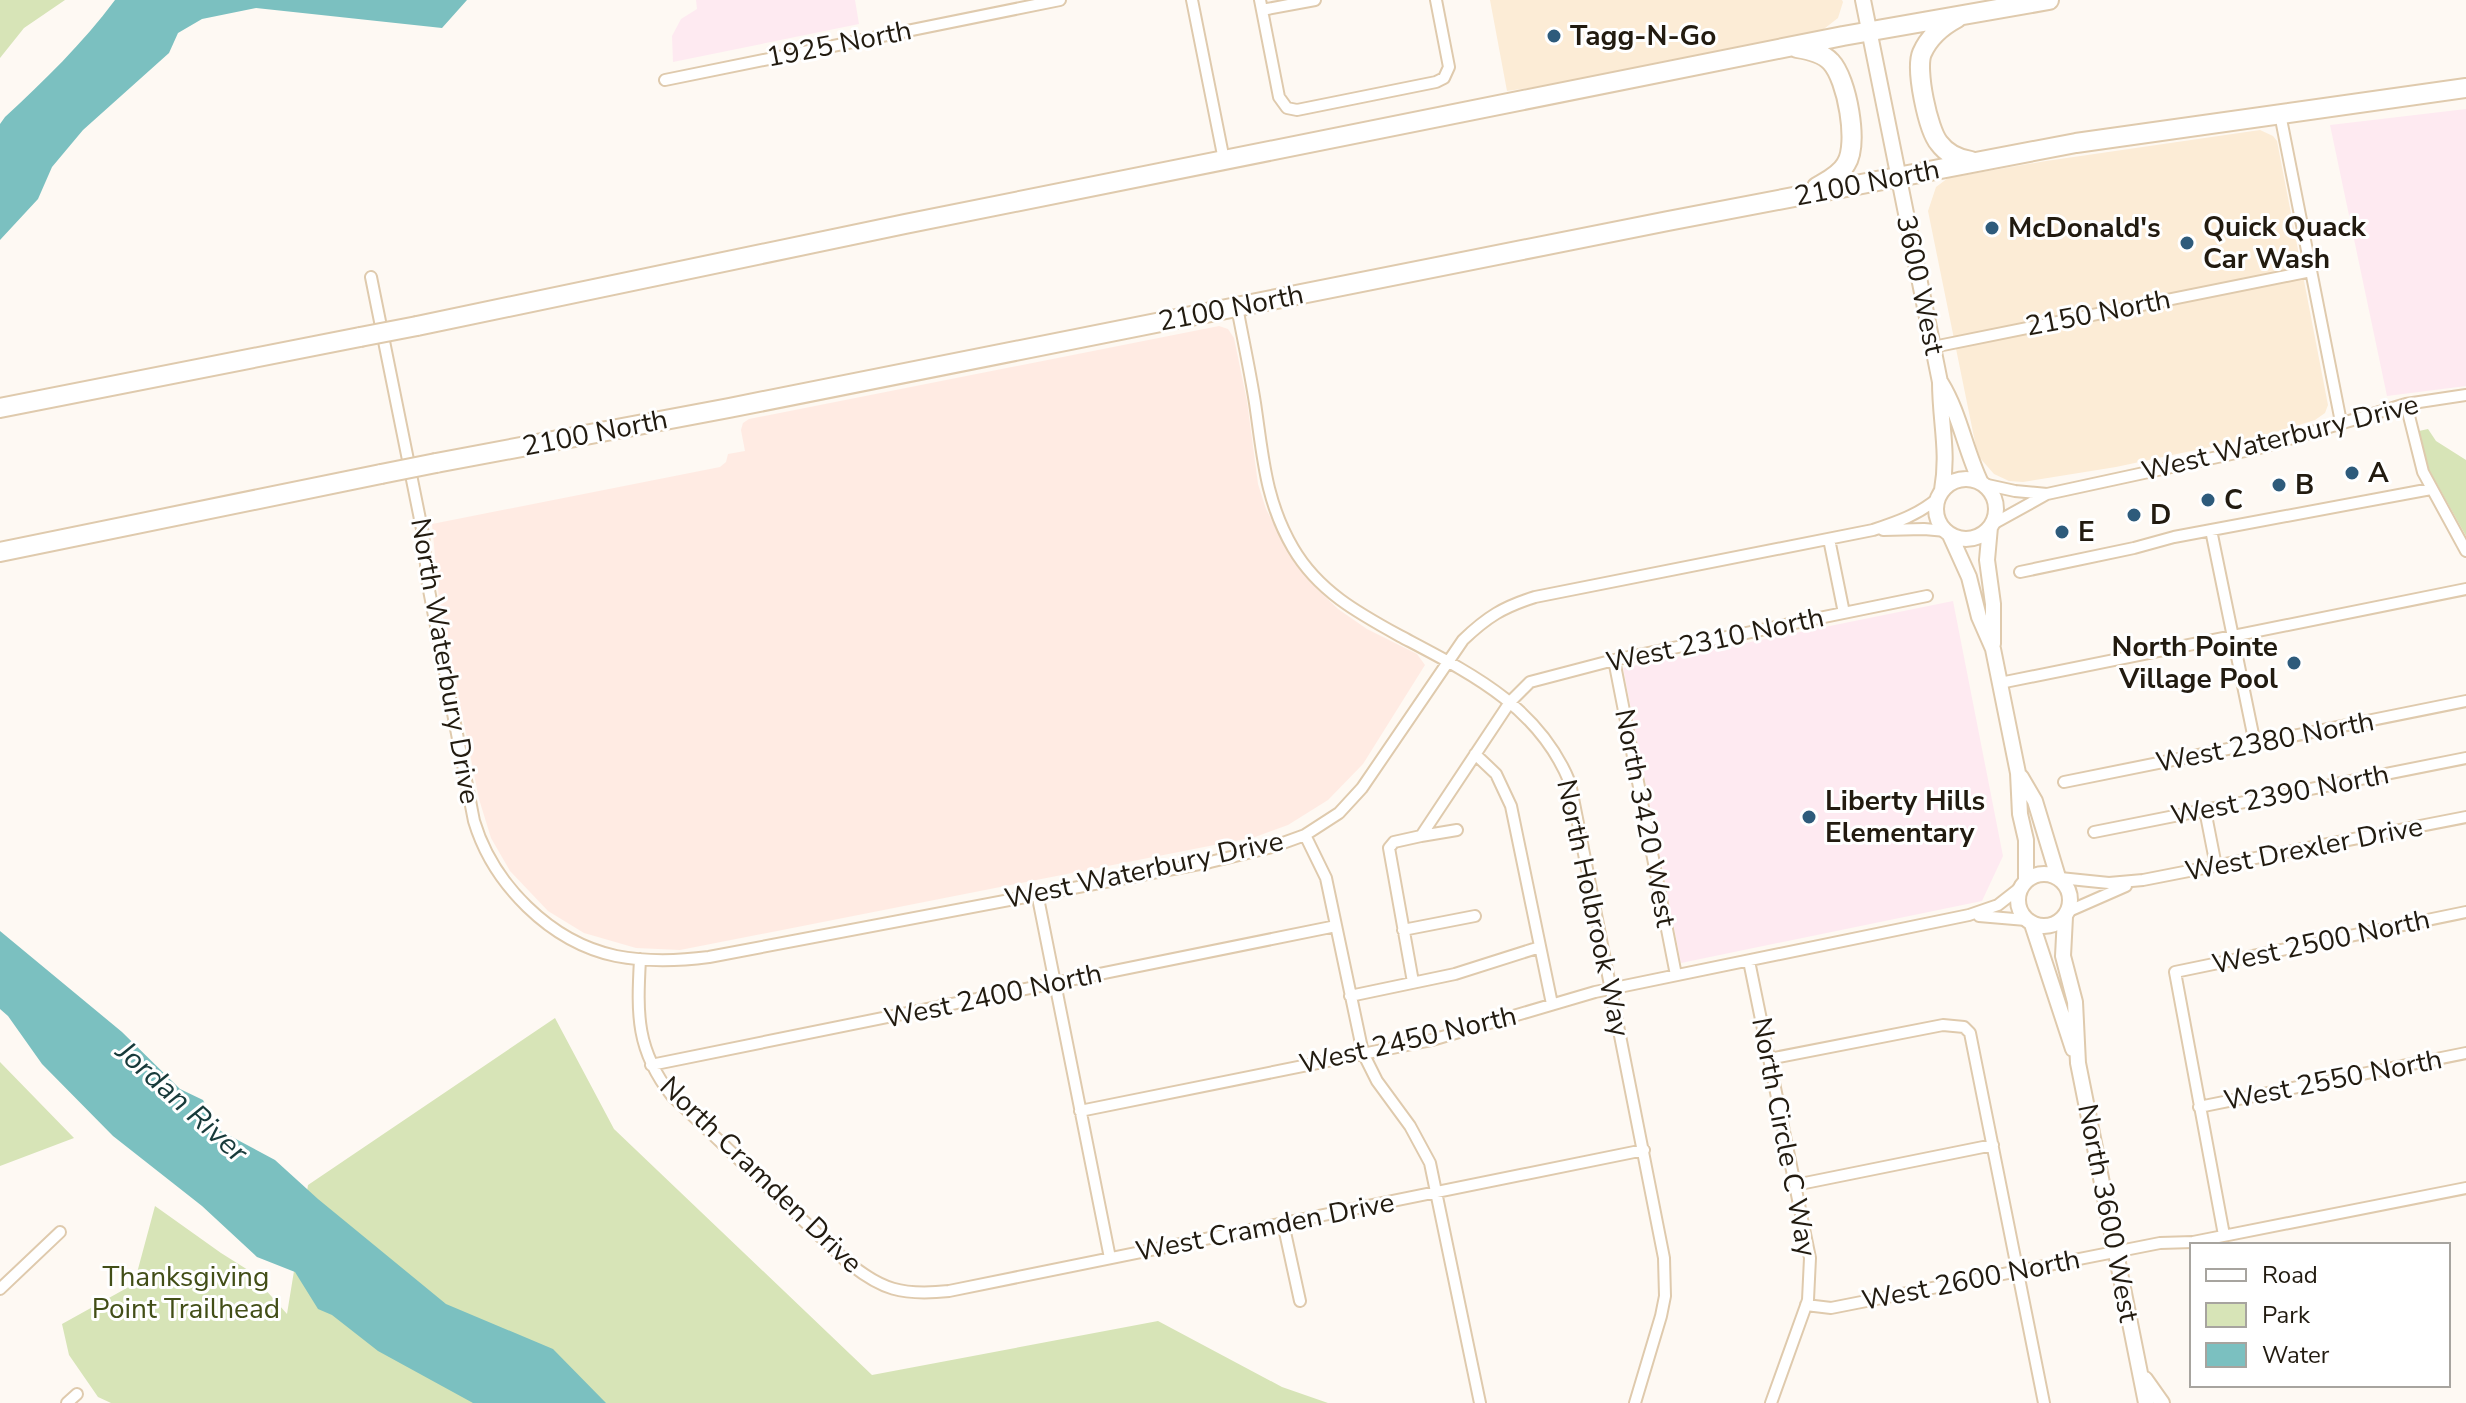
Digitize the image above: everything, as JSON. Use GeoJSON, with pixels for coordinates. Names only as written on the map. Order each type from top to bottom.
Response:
{"type":"FeatureCollection","features":[{"type":"Feature","properties":{"kind":"highway"},"geometry":{"type":"LineString","coordinates":[[0,408],[1869,31],[2049,0]]}},
{"type":"Feature","properties":{"kind":"highway"},"geometry":{"type":"LineString","coordinates":[[1963,15],[1944,26],[1930,40],[1920,56],[1919,69],[1935,138],[1954,156],[1976,162]]}},
{"type":"Feature","properties":{"kind":"highway"},"geometry":{"type":"LineString","coordinates":[[1789,47],[1814,52],[1834,65],[1841,80],[1853,136],[1850,157],[1839,173],[1800,195]]}},
{"type":"Feature","properties":{"kind":"highway","name":"2100 North"},"geometry":{"type":"LineString","coordinates":[[0,552],[436,463],[729,408],[1898,176],[2076,143],[2460,90]]}},
{"type":"Feature","properties":{"kind":"street","name":"1925 North"},"geometry":{"type":"LineString","coordinates":[[665,80],[1060,0]]}},
{"type":"Feature","properties":{"kind":"street"},"geometry":{"type":"LineString","coordinates":[[1192,0],[1224,160]]}},
{"type":"Feature","properties":{"kind":"street"},"geometry":{"type":"LineString","coordinates":[[1315,0],[1261,5],[1279,97],[1287,108],[1297,110],[1436,82],[1447,75],[1449,63],[1436,0]]}},
{"type":"Feature","properties":{"kind":"street","name":"3600 West"},"geometry":{"type":"LineString","coordinates":[[1863,0],[1940,382]]}},
{"type":"Feature","properties":{"kind":"street"},"geometry":{"type":"LineString","coordinates":[[2280,114],[2341,422]]}},
{"type":"Feature","properties":{"kind":"street","name":"2150 North"},"geometry":{"type":"LineString","coordinates":[[1933,347],[2311,271]]}},
{"type":"Feature","properties":{"kind":"street","name":"North Waterbury Drive"},"geometry":{"type":"LineString","coordinates":[[371,277],[423,534],[428,585],[474,821],[481,843],[494,867],[513,891],[550,925],[591,948],[640,959]]}},
{"type":"Feature","properties":{"kind":"street","name":"North Holbrook Way"},"geometry":{"type":"LineString","coordinates":[[1237,307],[1264,475],[1274,507],[1294,549],[1323,586],[1350,608],[1449,662],[1510,702],[1542,732],[1570,783],[1664,1258],[1665,1296],[1635,1403]]}},
{"type":"Feature","properties":{"kind":"street"},"geometry":{"type":"LineString","coordinates":[[1940,382],[1954,404],[1968,452],[1996,506],[1987,560],[1993,604],[1993,649],[2018,773],[2020,814],[2026,840],[2024,884],[2019,908],[2029,922],[2046,927],[2067,914],[2071,896],[2059,878],[2035,801],[2018,773]]}},
{"type":"Feature","properties":{"kind":"street"},"geometry":{"type":"LineString","coordinates":[[1940,382],[1940,416],[1947,454],[1937,516],[1969,577],[1979,617],[1993,649]]}},
{"type":"Feature","properties":{"kind":"street","name":"West Waterbury Drive"},"geometry":{"type":"LineString","coordinates":[[1991,525],[2047,494],[2259,448],[2406,404],[2466,395]]}},
{"type":"Feature","properties":{"kind":"street"},"geometry":{"type":"LineString","coordinates":[[2406,404],[2419,460],[2431,489],[2466,551]]}},
{"type":"Feature","properties":{"kind":"street"},"geometry":{"type":"LineString","coordinates":[[1940,494],[1957,480],[1982,483]]}},
{"type":"Feature","properties":{"kind":"street","name":"West Waterbury Drive"},"geometry":{"type":"LineString","coordinates":[[1982,483],[2047,494]]}},
{"type":"Feature","properties":{"kind":"street"},"geometry":{"type":"LineString","coordinates":[[2020,572],[2211,530],[2431,489]]}},
{"type":"Feature","properties":{"kind":"street","name":"West Waterbury Drive"},"geometry":{"type":"LineString","coordinates":[[640,959],[709,957],[1210,862],[1272,847],[1305,835],[1339,813],[1362,788],[1463,640],[1482,622],[1505,607],[1873,530],[1906,519],[1926,508],[1940,494]]}},
{"type":"Feature","properties":{"kind":"street"},"geometry":{"type":"LineString","coordinates":[[1948,533],[1971,539],[1980,536],[1991,525]]}},
{"type":"Feature","properties":{"kind":"street","name":"West Waterbury Drive"},"geometry":{"type":"LineString","coordinates":[[1873,530],[1924,529],[1948,533]]}},
{"type":"Feature","properties":{"kind":"street"},"geometry":{"type":"LineString","coordinates":[[2211,530],[2255,744]]}},
{"type":"Feature","properties":{"kind":"street"},"geometry":{"type":"LineString","coordinates":[[1829,539],[1844,613]]}},
{"type":"Feature","properties":{"kind":"street"},"geometry":{"type":"LineString","coordinates":[[2000,683],[2466,589]]}},
{"type":"Feature","properties":{"kind":"street","name":"West 2310 North"},"geometry":{"type":"LineString","coordinates":[[1421,836],[1510,702],[1530,682],[1614,660],[1927,596]]}},
{"type":"Feature","properties":{"kind":"street","name":"North 3420 West"},"geometry":{"type":"LineString","coordinates":[[1614,660],[1676,975]]}},
{"type":"Feature","properties":{"kind":"street","name":"West 2380 North"},"geometry":{"type":"LineString","coordinates":[[2064,782],[2466,701]]}},
{"type":"Feature","properties":{"kind":"street"},"geometry":{"type":"LineString","coordinates":[[1475,754],[1496,774],[1511,806],[1552,1004]]}},
{"type":"Feature","properties":{"kind":"street","name":"West 2390 North"},"geometry":{"type":"LineString","coordinates":[[2094,832],[2466,758]]}},
{"type":"Feature","properties":{"kind":"street"},"geometry":{"type":"LineString","coordinates":[[2205,810],[2216,866]]}},
{"type":"Feature","properties":{"kind":"street","name":"West Drexler Drive"},"geometry":{"type":"LineString","coordinates":[[2059,878],[2109,883],[2143,880],[2466,817]]}},
{"type":"Feature","properties":{"kind":"street"},"geometry":{"type":"LineString","coordinates":[[1413,982],[1388,852],[1390,844],[1457,830]]}},
{"type":"Feature","properties":{"kind":"street"},"geometry":{"type":"LineString","coordinates":[[1305,835],[1326,878],[1363,1053],[1377,1081],[1422,1144],[1438,1192],[1480,1403]]}},
{"type":"Feature","properties":{"kind":"street"},"geometry":{"type":"LineString","coordinates":[[2024,884],[2039,875],[2059,878]]}},
{"type":"Feature","properties":{"kind":"street","name":"West Drexler Drive"},"geometry":{"type":"LineString","coordinates":[[2067,914],[2099,896],[2143,880]]}},
{"type":"Feature","properties":{"kind":"street","name":"West 2450 North"},"geometry":{"type":"LineString","coordinates":[[1080,1111],[1464,1032],[1612,988],[1969,915],[1998,905],[2012,897],[2024,884]]}},
{"type":"Feature","properties":{"kind":"street"},"geometry":{"type":"LineString","coordinates":[[1037,893],[1110,1258]]}},
{"type":"Feature","properties":{"kind":"street","name":"West 2500 North"},"geometry":{"type":"LineString","coordinates":[[2199,1107],[2175,972],[2466,912]]}},
{"type":"Feature","properties":{"kind":"street","name":"North 3600 West"},"geometry":{"type":"LineString","coordinates":[[2067,914],[2063,956],[2075,1002],[2078,1063],[2146,1403]]}},
{"type":"Feature","properties":{"kind":"street","name":"West 2450 North"},"geometry":{"type":"LineString","coordinates":[[1969,915],[2029,922]]}},
{"type":"Feature","properties":{"kind":"street"},"geometry":{"type":"LineString","coordinates":[[1403,930],[1475,916]]}},
{"type":"Feature","properties":{"kind":"street","name":"North 3600 West"},"geometry":{"type":"LineString","coordinates":[[2029,922],[2078,1063]]}},
{"type":"Feature","properties":{"kind":"street","name":"West 2400 North"},"geometry":{"type":"LineString","coordinates":[[651,1065],[1336,926]]}},
{"type":"Feature","properties":{"kind":"street"},"geometry":{"type":"LineString","coordinates":[[1350,996],[1466,971],[1540,947]]}},
{"type":"Feature","properties":{"kind":"street","name":"North Cramden Drive"},"geometry":{"type":"LineString","coordinates":[[640,959],[640,1032],[651,1065],[672,1096],[845,1260],[886,1288]]}},
{"type":"Feature","properties":{"kind":"street","name":"North Circle C Way"},"geometry":{"type":"LineString","coordinates":[[1749,961],[1810,1258],[1811,1280],[1806,1305],[1771,1403]]}},
{"type":"Feature","properties":{"kind":"street"},"geometry":{"type":"LineString","coordinates":[[1769,1059],[1943,1025],[1964,1027],[1973,1043],[2044,1402],[2031,1403]]}},
{"type":"Feature","properties":{"kind":"street","name":"West 2550 North"},"geometry":{"type":"LineString","coordinates":[[2199,1107],[2466,1053]]}},
{"type":"Feature","properties":{"kind":"street"},"geometry":{"type":"LineString","coordinates":[[2199,1107],[2224,1235]]}},
{"type":"Feature","properties":{"kind":"street"},"geometry":{"type":"LineString","coordinates":[[1795,1185],[1993,1145]]}},
{"type":"Feature","properties":{"kind":"street","name":"West Cramden Drive"},"geometry":{"type":"LineString","coordinates":[[886,1288],[913,1293],[949,1291],[1644,1150]]}},
{"type":"Feature","properties":{"kind":"street","name":"West 2600 North"},"geometry":{"type":"LineString","coordinates":[[1806,1305],[1831,1308],[2116,1251],[2160,1243],[2193,1242],[2466,1188]]}},
{"type":"Feature","properties":{"kind":"street"},"geometry":{"type":"LineString","coordinates":[[1283,1223],[1300,1301]]}},
{"type":"Feature","properties":{"kind":"street"},"geometry":{"type":"LineString","coordinates":[[0,1289],[60,1232]]}},
{"type":"Feature","properties":{"kind":"street","name":"North 3600 West"},"geometry":{"type":"LineString","coordinates":[[2139,1364],[2146,1381],[2162,1403]]}},
{"type":"Feature","properties":{"kind":"street"},"geometry":{"type":"LineString","coordinates":[[67,1403],[77,1394]]}},
{"type":"Feature","properties":{"kind":"shaded area"},"geometry":{"type":"Polygon","coordinates":[[[696,0],[855,0],[859,24],[673,62],[672,36],[681,19],[697,9],[696,0]]]}},
{"type":"Feature","properties":{"kind":"shaded area"},"geometry":{"type":"Polygon","coordinates":[[[1490,0],[1843,2],[1838,18],[1820,32],[1507,91],[1490,0]]]}},
{"type":"Feature","properties":{"kind":"shaded area"},"geometry":{"type":"Polygon","coordinates":[[[2466,109],[2466,386],[2387,396],[2330,125],[2466,109]]]}},
{"type":"Feature","properties":{"kind":"shaded area"},"geometry":{"type":"Polygon","coordinates":[[[2260,130],[2277,141],[2328,405],[2325,413],[2315,420],[2266,435],[2116,467],[2023,482],[2009,481],[1994,474],[1980,458],[1976,447],[1928,211],[1936,187],[1948,178],[2260,130]]]}},
{"type":"Feature","properties":{"kind":"shaded area"},"geometry":{"type":"Polygon","coordinates":[[[1219,326],[1228,329],[1234,338],[1247,401],[1258,484],[1266,509],[1290,555],[1316,588],[1338,609],[1367,629],[1417,654],[1425,665],[1363,764],[1328,800],[1288,825],[1255,837],[680,950],[636,948],[584,933],[548,911],[510,871],[491,838],[479,799],[439,599],[432,524],[720,467],[726,462],[728,454],[745,451],[741,430],[743,423],[749,419],[1219,326]]]}},
{"type":"Feature","properties":{"kind":"shaded area"},"geometry":{"type":"Polygon","coordinates":[[[1953,601],[2003,856],[1982,901],[1681,963],[1623,668],[1953,601]]]}},
{"type":"Feature","properties":{"kind":"green space"},"geometry":{"type":"Polygon","coordinates":[[[0,0],[65,0],[24,28],[0,58],[0,0]]]}},
{"type":"Feature","properties":{"kind":"green space"},"geometry":{"type":"Polygon","coordinates":[[[2428,429],[2436,441],[2466,460],[2466,536],[2428,468],[2419,431],[2428,429]]]}},
{"type":"Feature","properties":{"kind":"green space","name":"Thanksgiving Point Trailhead"},"geometry":{"type":"Polygon","coordinates":[[[555,1018],[614,1129],[872,1375],[1158,1321],[1282,1387],[1328,1403],[111,1403],[98,1397],[69,1355],[62,1324],[134,1284],[155,1206],[248,1270],[287,1314],[308,1185],[555,1018]]]}},
{"type":"Feature","properties":{"kind":"green space"},"geometry":{"type":"Polygon","coordinates":[[[0,1062],[74,1138],[0,1166],[0,1062]]]}},
{"type":"Feature","properties":{"kind":"water"},"geometry":{"type":"Polygon","coordinates":[[[115,0],[467,0],[442,28],[256,8],[202,19],[178,33],[169,53],[83,130],[52,167],[38,199],[0,240],[0,124],[76,47],[115,0]]]}},
{"type":"Feature","properties":{"kind":"water","name":"Jordan River"},"geometry":{"type":"Polygon","coordinates":[[[0,931],[122,1032],[180,1089],[203,1100],[217,1129],[275,1160],[446,1304],[553,1349],[606,1403],[473,1403],[378,1351],[332,1315],[318,1309],[295,1272],[257,1257],[202,1206],[113,1136],[42,1064],[0,1009],[0,931]]]}},
{"type":"Feature","properties":{"kind":"place","name":"Tagg-N-Go"},"geometry":{"type":"Point","coordinates":[1554,36]}},
{"type":"Feature","properties":{"kind":"place","name":"McDonald's"},"geometry":{"type":"Point","coordinates":[1992,228]}},
{"type":"Feature","properties":{"kind":"place","name":"Quick Quack Car Wash"},"geometry":{"type":"Point","coordinates":[2187,243]}},
{"type":"Feature","properties":{"kind":"place","name":"A"},"geometry":{"type":"Point","coordinates":[2352,473]}},
{"type":"Feature","properties":{"kind":"place","name":"B"},"geometry":{"type":"Point","coordinates":[2279,485]}},
{"type":"Feature","properties":{"kind":"place","name":"C"},"geometry":{"type":"Point","coordinates":[2208,500]}},
{"type":"Feature","properties":{"kind":"place","name":"D"},"geometry":{"type":"Point","coordinates":[2134,515]}},
{"type":"Feature","properties":{"kind":"place","name":"E"},"geometry":{"type":"Point","coordinates":[2062,532]}},
{"type":"Feature","properties":{"kind":"place","name":"North Pointe Village Pool"},"geometry":{"type":"Point","coordinates":[2294,663]}},
{"type":"Feature","properties":{"kind":"place","name":"Liberty Hills Elementary"},"geometry":{"type":"Point","coordinates":[1809,817]}}]}
